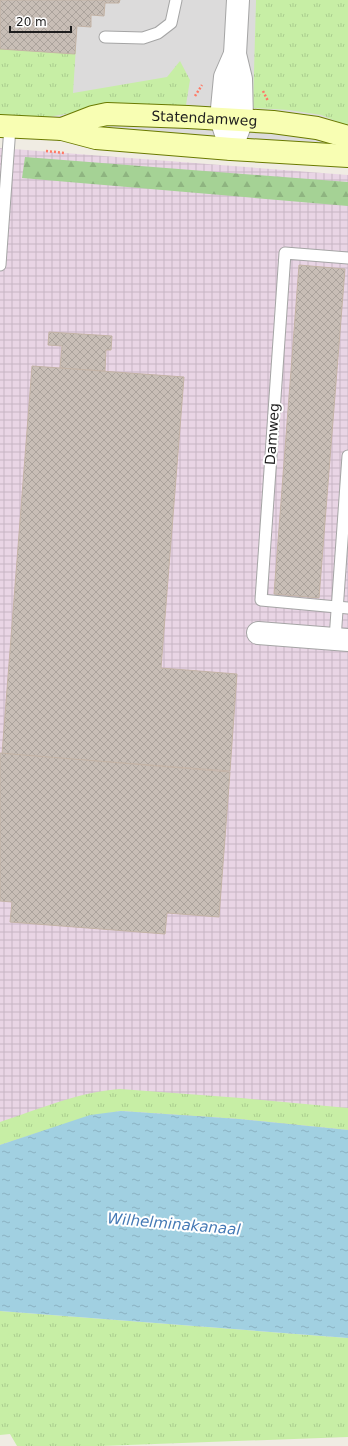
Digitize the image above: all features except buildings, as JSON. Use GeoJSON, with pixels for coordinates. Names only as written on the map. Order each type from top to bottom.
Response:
{"type":"FeatureCollection","features":[{"type":"Feature","properties":{"kind":"main road","name":"Statendamweg"},"geometry":{"type":"LineString","coordinates":[[62,129],[93,117],[107,114],[273,122],[317,128],[348,137]]}},
{"type":"Feature","properties":{"kind":"main road","name":"Statendamweg"},"geometry":{"type":"LineString","coordinates":[[5,126],[62,129],[96,138],[231,149],[348,156]]}},
{"type":"Feature","properties":{"kind":"street"},"geometry":{"type":"LineString","coordinates":[[231,149],[242,120],[241,79],[235,54],[238,0]]}},
{"type":"Feature","properties":{"kind":"street"},"geometry":{"type":"LineString","coordinates":[[231,149],[221,119],[225,77],[235,54]]}},
{"type":"Feature","properties":{"kind":"street"},"geometry":{"type":"LineString","coordinates":[[258,633],[342,640]]}},
{"type":"Feature","properties":{"kind":"lane"},"geometry":{"type":"LineString","coordinates":[[105,37],[143,38],[158,33],[171,23],[176,0]]}},
{"type":"Feature","properties":{"kind":"lane"},"geometry":{"type":"LineString","coordinates":[[0,265],[5,126]]}},
{"type":"Feature","properties":{"kind":"lane","name":"Damweg"},"geometry":{"type":"LineString","coordinates":[[343,607],[261,600],[285,253],[348,258]]}},
{"type":"Feature","properties":{"kind":"lane"},"geometry":{"type":"LineString","coordinates":[[342,640],[348,456]]}},
{"type":"Feature","properties":{"kind":"shaded area"},"geometry":{"type":"Polygon","coordinates":[[[0,0],[348,0],[348,163],[0,135],[0,0]]]}},
{"type":"Feature","properties":{"kind":"shaded area"},"geometry":{"type":"Polygon","coordinates":[[[0,148],[348,175],[348,1252],[0,1221],[0,148]]]}},
{"type":"Feature","properties":{"kind":"green space"},"geometry":{"type":"Polygon","coordinates":[[[256,0],[348,0],[348,126],[321,115],[289,110],[253,108],[256,0]]]}},
{"type":"Feature","properties":{"kind":"green space"},"geometry":{"type":"Polygon","coordinates":[[[0,43],[76,46],[73,93],[167,77],[180,61],[190,80],[185,111],[95,109],[48,117],[31,118],[0,115],[0,43]]]}},
{"type":"Feature","properties":{"kind":"green space"},"geometry":{"type":"Polygon","coordinates":[[[25,157],[348,182],[348,206],[22,178],[25,157]]]}},
{"type":"Feature","properties":{"kind":"green space"},"geometry":{"type":"Polygon","coordinates":[[[120,1089],[348,1108],[348,1130],[239,1119],[121,1111],[90,1116],[0,1145],[0,1122],[74,1097],[120,1089]]]}},
{"type":"Feature","properties":{"kind":"green space"},"geometry":{"type":"Polygon","coordinates":[[[0,1311],[348,1338],[348,1437],[101,1446],[17,1446],[10,1434],[0,1435],[0,1311]]]}},
{"type":"Feature","properties":{"kind":"water","name":"Wilhelminakanaal"},"geometry":{"type":"Polygon","coordinates":[[[121,1111],[239,1119],[348,1130],[348,1338],[0,1311],[0,1145],[90,1115],[121,1111]]]}}]}
